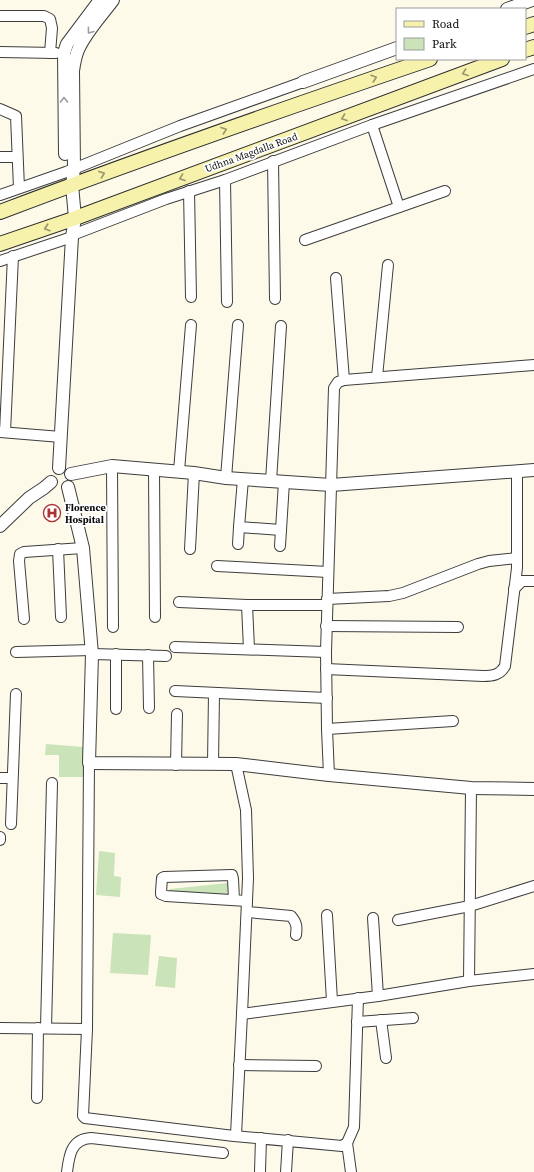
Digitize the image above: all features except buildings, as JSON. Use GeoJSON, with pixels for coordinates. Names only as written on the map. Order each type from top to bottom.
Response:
{"type":"FeatureCollection","features":[{"type":"Feature","properties":{"kind":"main road"},"geometry":{"type":"LineString","coordinates":[[0,212],[69,178],[427,60]]}},
{"type":"Feature","properties":{"kind":"main road","name":"Udhna Magdalla Road"},"geometry":{"type":"LineString","coordinates":[[0,244],[73,219],[499,60]]}},
{"type":"Feature","properties":{"kind":"street"},"geometry":{"type":"LineString","coordinates":[[59,468],[73,219],[69,178],[64,53],[67,44],[100,0]]}},
{"type":"Feature","properties":{"kind":"street"},"geometry":{"type":"LineString","coordinates":[[69,178],[73,72],[75,59],[78,48],[113,0]]}},
{"type":"Feature","properties":{"kind":"street"},"geometry":{"type":"LineString","coordinates":[[510,8],[532,0]]}},
{"type":"Feature","properties":{"kind":"street"},"geometry":{"type":"LineString","coordinates":[[0,16],[44,16],[50,19],[52,28],[50,53]]}},
{"type":"Feature","properties":{"kind":"street"},"geometry":{"type":"LineString","coordinates":[[0,195],[19,188],[69,178],[180,126],[396,48]]}},
{"type":"Feature","properties":{"kind":"street"},"geometry":{"type":"LineString","coordinates":[[0,52],[64,53]]}},
{"type":"Feature","properties":{"kind":"street"},"geometry":{"type":"LineString","coordinates":[[0,261],[72,237],[75,234],[166,199],[225,180],[372,125],[534,69]]}},
{"type":"Feature","properties":{"kind":"street"},"geometry":{"type":"LineString","coordinates":[[0,109],[16,116],[19,188]]}},
{"type":"Feature","properties":{"kind":"street"},"geometry":{"type":"LineString","coordinates":[[372,125],[399,207]]}},
{"type":"Feature","properties":{"kind":"street"},"geometry":{"type":"LineString","coordinates":[[0,157],[18,157]]}},
{"type":"Feature","properties":{"kind":"street"},"geometry":{"type":"LineString","coordinates":[[273,161],[275,299]]}},
{"type":"Feature","properties":{"kind":"street"},"geometry":{"type":"LineString","coordinates":[[225,180],[227,302]]}},
{"type":"Feature","properties":{"kind":"street"},"geometry":{"type":"LineString","coordinates":[[189,191],[191,297]]}},
{"type":"Feature","properties":{"kind":"street"},"geometry":{"type":"LineString","coordinates":[[305,240],[445,191]]}},
{"type":"Feature","properties":{"kind":"street"},"geometry":{"type":"LineString","coordinates":[[13,256],[2,432],[61,437]]}},
{"type":"Feature","properties":{"kind":"street"},"geometry":{"type":"LineString","coordinates":[[378,377],[388,265]]}},
{"type":"Feature","properties":{"kind":"street"},"geometry":{"type":"LineString","coordinates":[[336,278],[344,380]]}},
{"type":"Feature","properties":{"kind":"street"},"geometry":{"type":"LineString","coordinates":[[179,471],[191,325]]}},
{"type":"Feature","properties":{"kind":"street"},"geometry":{"type":"LineString","coordinates":[[226,478],[238,325]]}},
{"type":"Feature","properties":{"kind":"street"},"geometry":{"type":"LineString","coordinates":[[271,481],[281,326]]}},
{"type":"Feature","properties":{"kind":"street"},"geometry":{"type":"LineString","coordinates":[[329,775],[326,626],[334,388],[338,382],[344,380],[534,365]]}},
{"type":"Feature","properties":{"kind":"street"},"geometry":{"type":"LineString","coordinates":[[71,474],[112,466],[179,471],[226,478],[331,485],[534,470]]}},
{"type":"Feature","properties":{"kind":"street"},"geometry":{"type":"LineString","coordinates":[[112,466],[113,627]]}},
{"type":"Feature","properties":{"kind":"street"},"geometry":{"type":"LineString","coordinates":[[59,468],[66,469],[71,474],[72,481],[68,487],[58,488],[51,482],[51,475],[59,468]]}},
{"type":"Feature","properties":{"kind":"street"},"geometry":{"type":"LineString","coordinates":[[154,470],[155,617]]}},
{"type":"Feature","properties":{"kind":"street"},"geometry":{"type":"LineString","coordinates":[[326,669],[483,676],[497,675],[503,670],[505,666],[517,558],[517,472]]}},
{"type":"Feature","properties":{"kind":"street"},"geometry":{"type":"LineString","coordinates":[[190,549],[194,473]]}},
{"type":"Feature","properties":{"kind":"street"},"geometry":{"type":"LineString","coordinates":[[238,544],[243,479]]}},
{"type":"Feature","properties":{"kind":"street"},"geometry":{"type":"LineString","coordinates":[[0,526],[29,498],[51,482]]}},
{"type":"Feature","properties":{"kind":"street"},"geometry":{"type":"LineString","coordinates":[[280,546],[284,482]]}},
{"type":"Feature","properties":{"kind":"street"},"geometry":{"type":"LineString","coordinates":[[68,487],[83,548],[92,652],[89,763],[87,1028],[83,1116],[85,1118],[261,1138],[342,1146],[348,1143]]}},
{"type":"Feature","properties":{"kind":"street"},"geometry":{"type":"LineString","coordinates":[[239,527],[281,530]]}},
{"type":"Feature","properties":{"kind":"street"},"geometry":{"type":"LineString","coordinates":[[24,619],[19,561],[20,554],[24,552],[83,548]]}},
{"type":"Feature","properties":{"kind":"street"},"geometry":{"type":"LineString","coordinates":[[58,549],[61,617]]}},
{"type":"Feature","properties":{"kind":"street"},"geometry":{"type":"LineString","coordinates":[[179,602],[247,605],[327,602],[389,596],[403,593],[478,564],[489,561],[517,558]]}},
{"type":"Feature","properties":{"kind":"street"},"geometry":{"type":"LineString","coordinates":[[217,566],[328,572]]}},
{"type":"Feature","properties":{"kind":"street"},"geometry":{"type":"LineString","coordinates":[[514,590],[522,581],[534,581]]}},
{"type":"Feature","properties":{"kind":"street"},"geometry":{"type":"LineString","coordinates":[[247,605],[249,649]]}},
{"type":"Feature","properties":{"kind":"street"},"geometry":{"type":"LineString","coordinates":[[326,626],[458,627]]}},
{"type":"Feature","properties":{"kind":"street"},"geometry":{"type":"LineString","coordinates":[[175,647],[326,652]]}},
{"type":"Feature","properties":{"kind":"street"},"geometry":{"type":"LineString","coordinates":[[16,652],[92,652],[166,656]]}},
{"type":"Feature","properties":{"kind":"street"},"geometry":{"type":"LineString","coordinates":[[116,654],[116,709]]}},
{"type":"Feature","properties":{"kind":"street"},"geometry":{"type":"LineString","coordinates":[[148,655],[149,708]]}},
{"type":"Feature","properties":{"kind":"street"},"geometry":{"type":"LineString","coordinates":[[175,691],[327,698]]}},
{"type":"Feature","properties":{"kind":"street"},"geometry":{"type":"LineString","coordinates":[[213,764],[214,693]]}},
{"type":"Feature","properties":{"kind":"street"},"geometry":{"type":"LineString","coordinates":[[11,824],[16,694]]}},
{"type":"Feature","properties":{"kind":"street"},"geometry":{"type":"LineString","coordinates":[[176,765],[177,714]]}},
{"type":"Feature","properties":{"kind":"street"},"geometry":{"type":"LineString","coordinates":[[327,729],[453,721]]}},
{"type":"Feature","properties":{"kind":"street"},"geometry":{"type":"LineString","coordinates":[[89,763],[176,765],[236,764],[329,775],[471,788],[534,789]]}},
{"type":"Feature","properties":{"kind":"street"},"geometry":{"type":"LineString","coordinates":[[236,764],[246,810],[248,878],[236,1135]]}},
{"type":"Feature","properties":{"kind":"street"},"geometry":{"type":"LineString","coordinates":[[0,778],[12,778]]}},
{"type":"Feature","properties":{"kind":"street"},"geometry":{"type":"LineString","coordinates":[[37,1098],[42,1028],[52,782]]}},
{"type":"Feature","properties":{"kind":"street"},"geometry":{"type":"LineString","coordinates":[[469,981],[471,788]]}},
{"type":"Feature","properties":{"kind":"street"},"geometry":{"type":"LineString","coordinates":[[234,900],[234,879],[232,875],[162,878],[161,892],[163,895],[247,901]]}},
{"type":"Feature","properties":{"kind":"street"},"geometry":{"type":"LineString","coordinates":[[398,920],[470,906],[534,886]]}},
{"type":"Feature","properties":{"kind":"street"},"geometry":{"type":"LineString","coordinates":[[247,912],[292,916],[296,922],[296,935]]}},
{"type":"Feature","properties":{"kind":"street"},"geometry":{"type":"LineString","coordinates":[[327,915],[332,1001]]}},
{"type":"Feature","properties":{"kind":"street"},"geometry":{"type":"LineString","coordinates":[[372,918],[378,996]]}},
{"type":"Feature","properties":{"kind":"street"},"geometry":{"type":"LineString","coordinates":[[242,1014],[378,996],[469,981],[534,974]]}},
{"type":"Feature","properties":{"kind":"street"},"geometry":{"type":"LineString","coordinates":[[351,1172],[348,1143],[354,1127],[358,998]]}},
{"type":"Feature","properties":{"kind":"street"},"geometry":{"type":"LineString","coordinates":[[357,1022],[413,1018]]}},
{"type":"Feature","properties":{"kind":"street"},"geometry":{"type":"LineString","coordinates":[[381,1020],[386,1058]]}},
{"type":"Feature","properties":{"kind":"street"},"geometry":{"type":"LineString","coordinates":[[0,1028],[87,1028]]}},
{"type":"Feature","properties":{"kind":"street"},"geometry":{"type":"LineString","coordinates":[[239,1065],[316,1066]]}},
{"type":"Feature","properties":{"kind":"street"},"geometry":{"type":"LineString","coordinates":[[67,1172],[70,1155],[74,1147],[84,1138],[223,1153]]}},
{"type":"Feature","properties":{"kind":"street"},"geometry":{"type":"LineString","coordinates":[[260,1172],[261,1138]]}},
{"type":"Feature","properties":{"kind":"street"},"geometry":{"type":"LineString","coordinates":[[286,1172],[288,1140]]}},
{"type":"Feature","properties":{"kind":"green space"},"geometry":{"type":"Polygon","coordinates":[[[46,744],[83,747],[83,777],[59,777],[59,755],[45,755],[46,744]]]}},
{"type":"Feature","properties":{"kind":"green space"},"geometry":{"type":"Polygon","coordinates":[[[99,851],[115,853],[114,876],[121,877],[120,897],[96,895],[99,851]]]}},
{"type":"Feature","properties":{"kind":"green space"},"geometry":{"type":"Polygon","coordinates":[[[228,883],[227,898],[169,899],[170,889],[228,883]]]}},
{"type":"Feature","properties":{"kind":"green space"},"geometry":{"type":"Polygon","coordinates":[[[113,933],[151,935],[148,975],[110,973],[113,933]]]}},
{"type":"Feature","properties":{"kind":"green space"},"geometry":{"type":"Polygon","coordinates":[[[159,956],[177,958],[175,988],[155,986],[159,956]]]}},
{"type":"Feature","properties":{"kind":"place","name":"Florence Hospital"},"geometry":{"type":"Point","coordinates":[52,513]}}]}
